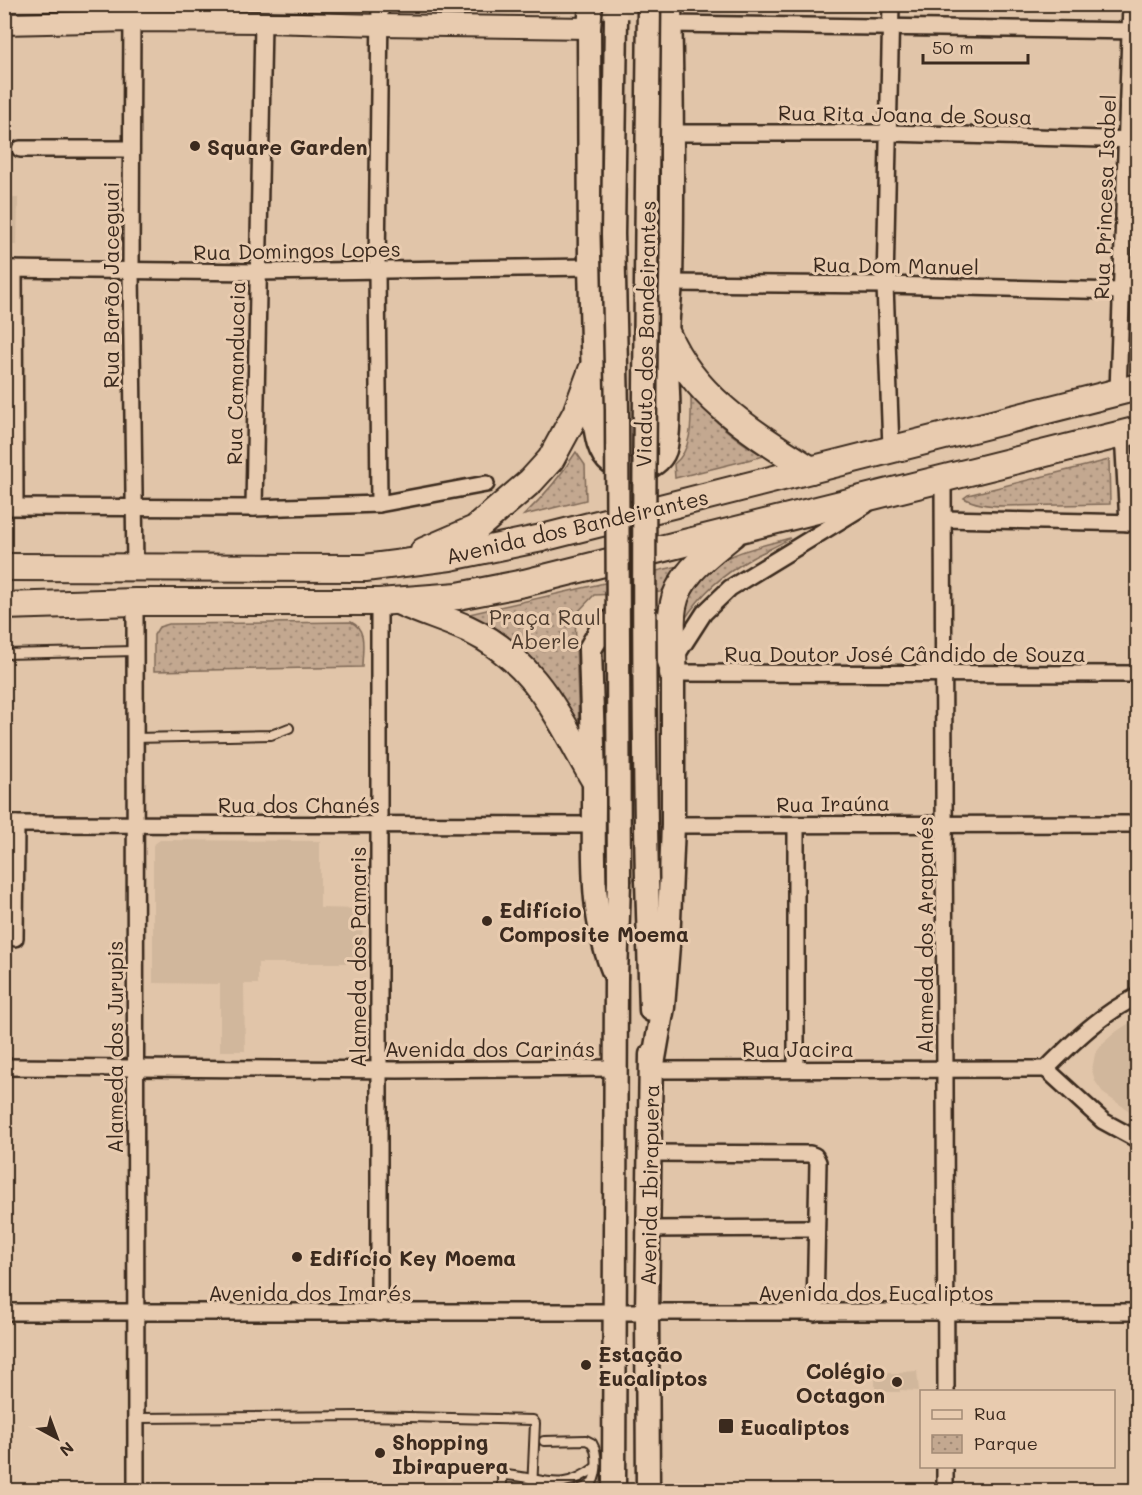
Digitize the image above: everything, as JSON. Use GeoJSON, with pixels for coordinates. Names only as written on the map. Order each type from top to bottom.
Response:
{"type":"FeatureCollection","features":[{"type":"Feature","properties":{"kind":"highway"},"geometry":{"type":"LineString","coordinates":[[667,334],[680,361],[710,397],[755,434],[811,470]]}},
{"type":"Feature","properties":{"kind":"highway"},"geometry":{"type":"LineString","coordinates":[[365,568],[434,548],[475,529],[509,501],[551,459],[576,413],[592,370]]}},
{"type":"Feature","properties":{"kind":"highway","name":"Avenida dos Bandeirantes"},"geometry":{"type":"LineString","coordinates":[[4,567],[365,568],[450,557],[542,538],[1128,389]]}},
{"type":"Feature","properties":{"kind":"highway","name":"Avenida dos Bandeirantes"},"geometry":{"type":"LineString","coordinates":[[4,606],[388,601],[458,596],[524,583],[1130,431]]}},
{"type":"Feature","properties":{"kind":"highway"},"geometry":{"type":"LineString","coordinates":[[673,667],[673,607],[676,596],[684,580],[696,567],[738,530]]}},
{"type":"Feature","properties":{"kind":"highway"},"geometry":{"type":"LineString","coordinates":[[388,601],[469,630],[512,657],[549,698],[594,779]]}},
{"type":"Feature","properties":{"kind":"main road"},"geometry":{"type":"LineString","coordinates":[[591,4],[589,28],[590,267],[594,417],[597,437],[604,455],[619,469],[630,471],[644,469],[655,463],[663,454],[668,427],[667,334],[672,134],[670,14]]}},
{"type":"Feature","properties":{"kind":"main road","name":"Viaduto dos Bandeirantes"},"geometry":{"type":"LineString","coordinates":[[647,880],[644,760],[644,435],[649,4]]}},
{"type":"Feature","properties":{"kind":"main road","name":"Viaduto dos Bandeirantes"},"geometry":{"type":"LineString","coordinates":[[616,11],[613,234],[617,410],[619,882]]}},
{"type":"Feature","properties":{"kind":"main road"},"geometry":{"type":"LineString","coordinates":[[616,977],[606,957],[594,901],[594,779],[590,649],[601,630],[618,615],[636,612],[645,614],[657,627],[673,667],[673,825],[663,1007],[652,1070]]}},
{"type":"Feature","properties":{"kind":"main road","name":"Avenida Ibirapuera"},"geometry":{"type":"LineString","coordinates":[[647,880],[652,1070],[647,1313],[648,1491]]}},
{"type":"Feature","properties":{"kind":"main road","name":"Avenida Ibirapuera"},"geometry":{"type":"LineString","coordinates":[[614,1491],[615,1068],[619,882]]}},
{"type":"Feature","properties":{"kind":"street"},"geometry":{"type":"LineString","coordinates":[[379,504],[377,271],[380,4]]}},
{"type":"Feature","properties":{"kind":"street"},"geometry":{"type":"LineString","coordinates":[[891,4],[885,285],[891,448]]}},
{"type":"Feature","properties":{"kind":"street","name":"Rua Princesa Isabel"},"geometry":{"type":"LineString","coordinates":[[1128,389],[1121,291],[1132,140],[1134,31],[1131,4]]}},
{"type":"Feature","properties":{"kind":"street"},"geometry":{"type":"LineString","coordinates":[[4,24],[132,13],[263,22],[380,26],[589,28]]}},
{"type":"Feature","properties":{"kind":"street","name":"Rua Barão Jaceguai"},"geometry":{"type":"LineString","coordinates":[[132,13],[130,272],[135,566]]}},
{"type":"Feature","properties":{"kind":"street"},"geometry":{"type":"LineString","coordinates":[[670,14],[892,28],[1134,31]]}},
{"type":"Feature","properties":{"kind":"street","name":"Rua Camanducaia"},"geometry":{"type":"LineString","coordinates":[[254,508],[263,22]]}},
{"type":"Feature","properties":{"kind":"street","name":"Rua Rita Joana de Sousa"},"geometry":{"type":"LineString","coordinates":[[672,134],[889,133],[1132,140]]}},
{"type":"Feature","properties":{"kind":"street"},"geometry":{"type":"LineString","coordinates":[[20,149],[131,149]]}},
{"type":"Feature","properties":{"kind":"street","name":"Rua Domingos Lopes"},"geometry":{"type":"LineString","coordinates":[[9,269],[257,272],[590,267]]}},
{"type":"Feature","properties":{"kind":"street"},"geometry":{"type":"LineString","coordinates":[[9,269],[10,506],[254,508],[379,504],[486,484]]}},
{"type":"Feature","properties":{"kind":"street","name":"Rua Dom Manuel"},"geometry":{"type":"LineString","coordinates":[[670,283],[885,285],[1121,291]]}},
{"type":"Feature","properties":{"kind":"street"},"geometry":{"type":"LineString","coordinates":[[944,519],[1133,523],[1130,431]]}},
{"type":"Feature","properties":{"kind":"street","name":"Alameda dos Arapanés"},"geometry":{"type":"LineString","coordinates":[[943,478],[946,1390]]}},
{"type":"Feature","properties":{"kind":"street","name":"Avenida dos Bandeirantes"},"geometry":{"type":"LineString","coordinates":[[673,667],[704,613],[730,588],[891,491]]}},
{"type":"Feature","properties":{"kind":"street","name":"Alameda dos Pamaris"},"geometry":{"type":"LineString","coordinates":[[379,1313],[379,825],[388,601]]}},
{"type":"Feature","properties":{"kind":"street","name":"Alameda dos Jurupis"},"geometry":{"type":"LineString","coordinates":[[135,603],[136,1491]]}},
{"type":"Feature","properties":{"kind":"street","name":"Rua Doutor José Cândido de Souza"},"geometry":{"type":"LineString","coordinates":[[673,667],[945,674],[1137,674]]}},
{"type":"Feature","properties":{"kind":"street"},"geometry":{"type":"LineString","coordinates":[[10,824],[15,938]]}},
{"type":"Feature","properties":{"kind":"street","name":"Rua dos Chanés"},"geometry":{"type":"LineString","coordinates":[[10,824],[594,825]]}},
{"type":"Feature","properties":{"kind":"street","name":"Rua Iraúna"},"geometry":{"type":"LineString","coordinates":[[673,825],[1137,824]]}},
{"type":"Feature","properties":{"kind":"street"},"geometry":{"type":"LineString","coordinates":[[796,825],[796,1069]]}},
{"type":"Feature","properties":{"kind":"street"},"geometry":{"type":"LineString","coordinates":[[1137,996],[1092,1024],[1046,1069],[1103,1121],[1137,1140]]}},
{"type":"Feature","properties":{"kind":"street","name":"Avenida dos Carinás"},"geometry":{"type":"LineString","coordinates":[[4,1068],[378,1070],[615,1068]]}},
{"type":"Feature","properties":{"kind":"street","name":"Rua Jacira"},"geometry":{"type":"LineString","coordinates":[[652,1070],[1046,1069]]}},
{"type":"Feature","properties":{"kind":"street"},"geometry":{"type":"LineString","coordinates":[[650,1153],[810,1154],[815,1156],[818,1162],[815,1313]]}},
{"type":"Feature","properties":{"kind":"street"},"geometry":{"type":"LineString","coordinates":[[649,1229],[816,1228]]}},
{"type":"Feature","properties":{"kind":"street","name":"Avenida dos Imarés"},"geometry":{"type":"LineString","coordinates":[[4,1312],[615,1313]]}},
{"type":"Feature","properties":{"kind":"street","name":"Avenida dos Eucaliptos"},"geometry":{"type":"LineString","coordinates":[[615,1313],[1137,1312]]}},
{"type":"Feature","properties":{"kind":"street"},"geometry":{"type":"LineString","coordinates":[[945,1468],[945,1491]]}},
{"type":"Feature","properties":{"kind":"lane"},"geometry":{"type":"LineString","coordinates":[[4,654],[135,651]]}},
{"type":"Feature","properties":{"kind":"lane"},"geometry":{"type":"LineString","coordinates":[[135,738],[271,735],[289,728]]}},
{"type":"Feature","properties":{"kind":"lane"},"geometry":{"type":"LineString","coordinates":[[137,1418],[365,1416],[533,1420],[536,1423],[532,1491]]}},
{"type":"Feature","properties":{"kind":"lane"},"geometry":{"type":"LineString","coordinates":[[544,1441],[590,1441],[595,1446],[596,1467],[591,1484],[579,1491]]}},
{"type":"Feature","properties":{"kind":"lane"},"geometry":{"type":"LineString","coordinates":[[502,1491],[504,1475],[546,1482],[568,1482],[581,1478],[596,1467]]}},
{"type":"Feature","properties":{"kind":"shaded area"},"geometry":{"type":"Polygon","coordinates":[[[5,198],[18,198],[17,245],[5,245],[5,198]]]}},
{"type":"Feature","properties":{"kind":"shaded area"},"geometry":{"type":"Polygon","coordinates":[[[160,840],[320,841],[320,908],[362,909],[363,963],[258,963],[258,984],[244,984],[245,1051],[220,1051],[220,984],[153,983],[153,845],[160,840]]]}},
{"type":"Feature","properties":{"kind":"shaded area"},"geometry":{"type":"Polygon","coordinates":[[[1137,1018],[1137,1116],[1104,1094],[1095,1081],[1092,1070],[1095,1054],[1104,1042],[1137,1018]]]}},
{"type":"Feature","properties":{"kind":"shaded area","name":"Colégio Octagon"},"geometry":{"type":"Polygon","coordinates":[[[917,1371],[919,1391],[875,1392],[875,1372],[899,1374],[899,1372],[917,1371]]]}},
{"type":"Feature","properties":{"kind":"green space"},"geometry":{"type":"Polygon","coordinates":[[[691,394],[724,428],[764,456],[675,478],[674,464],[685,450],[690,432],[691,394]]]}},
{"type":"Feature","properties":{"kind":"green space"},"geometry":{"type":"Polygon","coordinates":[[[576,452],[585,465],[586,500],[524,515],[552,485],[576,452]]]}},
{"type":"Feature","properties":{"kind":"green space"},"geometry":{"type":"Polygon","coordinates":[[[1109,460],[1110,504],[994,506],[979,504],[964,498],[968,495],[1109,460]]]}},
{"type":"Feature","properties":{"kind":"green space"},"geometry":{"type":"Polygon","coordinates":[[[790,538],[752,558],[722,578],[705,593],[683,622],[687,601],[695,584],[706,571],[736,554],[790,538]]]}},
{"type":"Feature","properties":{"kind":"green space","name":"Praça Raul Aberle"},"geometry":{"type":"Polygon","coordinates":[[[683,565],[661,592],[594,595],[575,615],[579,728],[554,685],[530,657],[508,639],[465,615],[683,565]]]}},
{"type":"Feature","properties":{"kind":"green space"},"geometry":{"type":"Polygon","coordinates":[[[351,622],[362,635],[362,667],[154,671],[154,635],[159,627],[169,624],[351,622]]]}},
{"type":"Feature","properties":{"kind":"place","name":"Square Garden"},"geometry":{"type":"Point","coordinates":[195,146]}},
{"type":"Feature","properties":{"kind":"place","name":"Edifício Composite Moema"},"geometry":{"type":"Point","coordinates":[487,921]}},
{"type":"Feature","properties":{"kind":"place","name":"Edifício Key Moema"},"geometry":{"type":"Point","coordinates":[297,1257]}},
{"type":"Feature","properties":{"kind":"place","name":"Estação Eucaliptos"},"geometry":{"type":"Point","coordinates":[586,1365]}},
{"type":"Feature","properties":{"kind":"place","name":"Colégio Octagon"},"geometry":{"type":"Point","coordinates":[897,1382]}},
{"type":"Feature","properties":{"kind":"place","name":"Eucaliptos"},"geometry":{"type":"Point","coordinates":[726,1426]}},
{"type":"Feature","properties":{"kind":"place","name":"Shopping Ibirapuera"},"geometry":{"type":"Point","coordinates":[380,1453]}}]}
